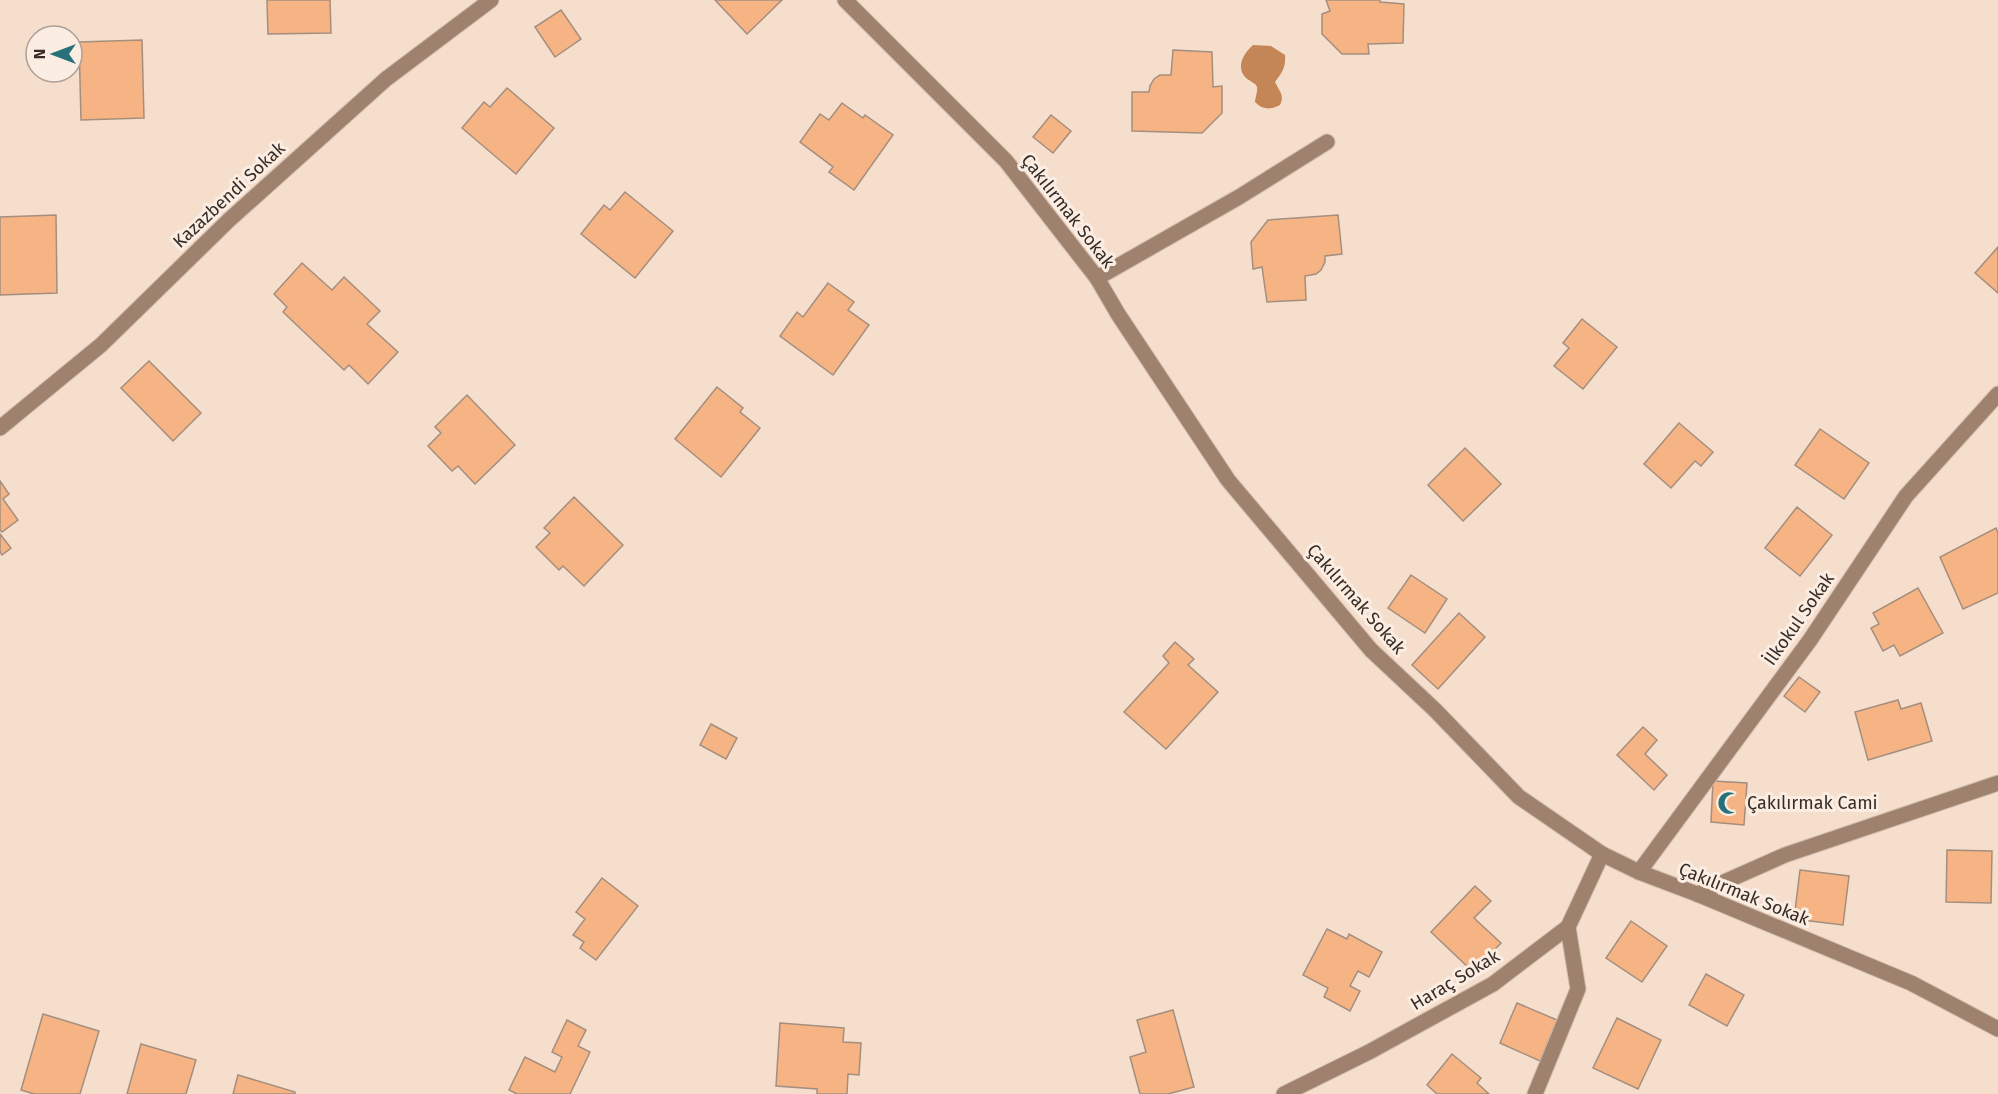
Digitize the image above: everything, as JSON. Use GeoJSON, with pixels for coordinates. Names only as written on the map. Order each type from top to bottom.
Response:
{"type":"FeatureCollection","features":[{"type":"Feature","properties":{"kind":"street","name":"Kazazbendi Sokak"},"geometry":{"type":"LineString","coordinates":[[0,428],[101,345],[229,220],[386,79],[491,0]]}},
{"type":"Feature","properties":{"kind":"street","name":"Çakılırmak Sokak"},"geometry":{"type":"LineString","coordinates":[[845,0],[1006,161],[1097,278],[1118,314],[1228,480],[1371,650],[1435,710],[1519,797],[1602,854],[1639,872],[1911,983],[1998,1029]]}},
{"type":"Feature","properties":{"kind":"street"},"geometry":{"type":"LineString","coordinates":[[1097,278],[1239,197],[1327,142]]}},
{"type":"Feature","properties":{"kind":"street","name":"İlkokul Sokak"},"geometry":{"type":"LineString","coordinates":[[1639,872],[1810,640],[1906,496],[1998,394]]}},
{"type":"Feature","properties":{"kind":"street"},"geometry":{"type":"LineString","coordinates":[[1697,894],[1785,855],[1998,783]]}},
{"type":"Feature","properties":{"kind":"street","name":"Haraç Sokak"},"geometry":{"type":"LineString","coordinates":[[1284,1094],[1369,1052],[1493,984],[1568,927],[1602,854]]}},
{"type":"Feature","properties":{"kind":"street"},"geometry":{"type":"LineString","coordinates":[[1535,1094],[1578,989],[1568,927]]}},
{"type":"Feature","properties":{"kind":"shaded area"},"geometry":{"type":"Polygon","coordinates":[[[1253,45],[1271,46],[1285,55],[1283,70],[1275,82],[1282,98],[1280,105],[1276,107],[1264,108],[1255,102],[1257,87],[1246,78],[1241,69],[1242,60],[1253,45]]]}},
{"type":"Feature","properties":{"kind":"building"},"geometry":{"type":"Polygon","coordinates":[[[267,0],[330,0],[331,33],[268,34],[267,0]]]}},
{"type":"Feature","properties":{"kind":"building"},"geometry":{"type":"Polygon","coordinates":[[[715,0],[782,0],[747,34],[715,0]]]}},
{"type":"Feature","properties":{"kind":"building"},"geometry":{"type":"Polygon","coordinates":[[[1326,0],[1380,0],[1380,2],[1404,4],[1403,43],[1368,44],[1369,54],[1342,54],[1322,34],[1322,14],[1330,11],[1326,0]]]}},
{"type":"Feature","properties":{"kind":"building"},"geometry":{"type":"Polygon","coordinates":[[[561,10],[581,39],[555,57],[535,27],[561,10]]]}},
{"type":"Feature","properties":{"kind":"building"},"geometry":{"type":"Polygon","coordinates":[[[142,40],[144,118],[81,120],[80,84],[84,84],[84,42],[142,40]]]}},
{"type":"Feature","properties":{"kind":"building"},"geometry":{"type":"Polygon","coordinates":[[[1173,50],[1212,52],[1213,87],[1222,86],[1222,113],[1202,133],[1132,131],[1132,92],[1149,92],[1154,79],[1160,75],[1171,75],[1173,50]]]}},
{"type":"Feature","properties":{"kind":"building"},"geometry":{"type":"Polygon","coordinates":[[[507,88],[554,128],[516,174],[462,128],[484,102],[490,107],[507,88]]]}},
{"type":"Feature","properties":{"kind":"building"},"geometry":{"type":"Polygon","coordinates":[[[842,103],[863,118],[865,115],[893,135],[854,190],[829,172],[833,167],[800,142],[820,114],[829,120],[842,103]]]}},
{"type":"Feature","properties":{"kind":"building"},"geometry":{"type":"Polygon","coordinates":[[[1051,115],[1071,131],[1053,153],[1033,137],[1051,115]]]}},
{"type":"Feature","properties":{"kind":"building"},"geometry":{"type":"Polygon","coordinates":[[[625,192],[673,231],[635,278],[581,234],[604,205],[610,210],[625,192]]]}},
{"type":"Feature","properties":{"kind":"building"},"geometry":{"type":"Polygon","coordinates":[[[56,215],[57,293],[0,295],[0,217],[56,215]]]}},
{"type":"Feature","properties":{"kind":"building"},"geometry":{"type":"Polygon","coordinates":[[[1338,215],[1342,254],[1325,256],[1321,270],[1316,274],[1305,276],[1306,300],[1267,302],[1262,267],[1253,269],[1251,242],[1268,220],[1338,215]]]}},
{"type":"Feature","properties":{"kind":"building"},"geometry":{"type":"Polygon","coordinates":[[[1998,247],[1998,293],[1975,273],[1998,247]]]}},
{"type":"Feature","properties":{"kind":"building"},"geometry":{"type":"Polygon","coordinates":[[[302,263],[332,290],[344,277],[380,311],[367,324],[398,352],[368,384],[349,365],[344,370],[283,312],[287,307],[274,294],[302,263]]]}},
{"type":"Feature","properties":{"kind":"building"},"geometry":{"type":"Polygon","coordinates":[[[828,283],[854,302],[848,310],[869,325],[833,375],[780,336],[797,312],[803,317],[828,283]]]}},
{"type":"Feature","properties":{"kind":"building"},"geometry":{"type":"Polygon","coordinates":[[[1582,319],[1617,347],[1583,389],[1554,366],[1569,348],[1563,343],[1582,319]]]}},
{"type":"Feature","properties":{"kind":"building"},"geometry":{"type":"Polygon","coordinates":[[[149,361],[201,413],[173,441],[121,388],[149,361]]]}},
{"type":"Feature","properties":{"kind":"building"},"geometry":{"type":"Polygon","coordinates":[[[717,387],[743,408],[740,412],[760,428],[721,477],[675,439],[717,387]]]}},
{"type":"Feature","properties":{"kind":"building"},"geometry":{"type":"Polygon","coordinates":[[[467,395],[515,445],[475,484],[458,466],[452,471],[428,446],[441,433],[435,427],[467,395]]]}},
{"type":"Feature","properties":{"kind":"building"},"geometry":{"type":"Polygon","coordinates":[[[1679,423],[1713,452],[1701,466],[1695,461],[1671,488],[1644,464],[1679,423]]]}},
{"type":"Feature","properties":{"kind":"building"},"geometry":{"type":"Polygon","coordinates":[[[1820,429],[1869,463],[1844,499],[1795,465],[1820,429]]]}},
{"type":"Feature","properties":{"kind":"building"},"geometry":{"type":"Polygon","coordinates":[[[1465,448],[1501,484],[1463,521],[1428,485],[1465,448]]]}},
{"type":"Feature","properties":{"kind":"building"},"geometry":{"type":"Polygon","coordinates":[[[0,481],[9,494],[3,499],[18,520],[2,532],[0,530],[0,481]]]}},
{"type":"Feature","properties":{"kind":"building"},"geometry":{"type":"Polygon","coordinates":[[[574,497],[623,545],[584,586],[563,566],[559,570],[536,547],[550,533],[544,528],[574,497]]]}},
{"type":"Feature","properties":{"kind":"building"},"geometry":{"type":"Polygon","coordinates":[[[1797,507],[1832,535],[1800,576],[1765,548],[1797,507]]]}},
{"type":"Feature","properties":{"kind":"building"},"geometry":{"type":"Polygon","coordinates":[[[1996,528],[1998,533],[1998,593],[1963,609],[1940,557],[1996,528]]]}},
{"type":"Feature","properties":{"kind":"building"},"geometry":{"type":"Polygon","coordinates":[[[0,534],[11,548],[2,555],[0,552],[0,534]]]}},
{"type":"Feature","properties":{"kind":"building"},"geometry":{"type":"Polygon","coordinates":[[[1411,575],[1447,599],[1425,633],[1388,608],[1411,575]]]}},
{"type":"Feature","properties":{"kind":"building"},"geometry":{"type":"Polygon","coordinates":[[[1918,588],[1943,633],[1900,656],[1894,645],[1883,651],[1871,628],[1879,624],[1873,613],[1918,588]]]}},
{"type":"Feature","properties":{"kind":"building"},"geometry":{"type":"Polygon","coordinates":[[[1459,613],[1485,637],[1438,689],[1412,665],[1459,613]]]}},
{"type":"Feature","properties":{"kind":"building"},"geometry":{"type":"Polygon","coordinates":[[[1175,642],[1194,659],[1188,665],[1218,692],[1166,749],[1124,712],[1169,663],[1163,656],[1175,642]]]}},
{"type":"Feature","properties":{"kind":"building"},"geometry":{"type":"Polygon","coordinates":[[[1799,677],[1820,692],[1805,712],[1784,696],[1799,677]]]}},
{"type":"Feature","properties":{"kind":"building"},"geometry":{"type":"Polygon","coordinates":[[[1898,700],[1901,709],[1921,703],[1932,741],[1868,760],[1855,712],[1898,700]]]}},
{"type":"Feature","properties":{"kind":"building"},"geometry":{"type":"Polygon","coordinates":[[[711,724],[737,738],[726,759],[700,745],[711,724]]]}},
{"type":"Feature","properties":{"kind":"building"},"geometry":{"type":"Polygon","coordinates":[[[1643,727],[1657,740],[1645,754],[1667,775],[1654,790],[1617,755],[1643,727]]]}},
{"type":"Feature","properties":{"kind":"building","name":"Çakılırmak Cami"},"geometry":{"type":"Polygon","coordinates":[[[1713,781],[1747,783],[1744,825],[1711,822],[1713,781]]]}},
{"type":"Feature","properties":{"kind":"building"},"geometry":{"type":"Polygon","coordinates":[[[1947,850],[1992,851],[1991,903],[1946,902],[1947,850]]]}},
{"type":"Feature","properties":{"kind":"building"},"geometry":{"type":"Polygon","coordinates":[[[1800,870],[1849,876],[1843,925],[1794,919],[1800,870]]]}},
{"type":"Feature","properties":{"kind":"building"},"geometry":{"type":"Polygon","coordinates":[[[602,878],[638,906],[596,960],[580,948],[584,942],[573,935],[585,919],[576,912],[602,878]]]}},
{"type":"Feature","properties":{"kind":"building"},"geometry":{"type":"Polygon","coordinates":[[[1475,886],[1491,901],[1474,918],[1501,943],[1473,972],[1431,932],[1475,886]]]}},
{"type":"Feature","properties":{"kind":"building"},"geometry":{"type":"Polygon","coordinates":[[[1631,921],[1667,946],[1642,982],[1606,958],[1631,921]]]}},
{"type":"Feature","properties":{"kind":"building"},"geometry":{"type":"Polygon","coordinates":[[[1327,929],[1347,939],[1349,934],[1382,952],[1369,977],[1358,971],[1350,986],[1360,991],[1350,1011],[1324,997],[1328,988],[1303,975],[1327,929]]]}},
{"type":"Feature","properties":{"kind":"building"},"geometry":{"type":"Polygon","coordinates":[[[1706,974],[1744,995],[1727,1026],[1689,1005],[1706,974]]]}},
{"type":"Feature","properties":{"kind":"building"},"geometry":{"type":"Polygon","coordinates":[[[1517,1003],[1557,1020],[1540,1061],[1500,1043],[1517,1003]]]}},
{"type":"Feature","properties":{"kind":"building"},"geometry":{"type":"Polygon","coordinates":[[[1173,1010],[1194,1087],[1168,1094],[1140,1094],[1130,1057],[1146,1052],[1137,1020],[1173,1010]]]}},
{"type":"Feature","properties":{"kind":"building"},"geometry":{"type":"Polygon","coordinates":[[[43,1014],[99,1031],[80,1094],[34,1094],[21,1090],[43,1014]]]}},
{"type":"Feature","properties":{"kind":"building"},"geometry":{"type":"Polygon","coordinates":[[[1617,1018],[1661,1040],[1638,1089],[1593,1068],[1617,1018]]]}},
{"type":"Feature","properties":{"kind":"building"},"geometry":{"type":"Polygon","coordinates":[[[567,1020],[586,1030],[578,1046],[590,1052],[570,1094],[517,1094],[509,1090],[525,1057],[555,1072],[562,1057],[552,1052],[567,1020]]]}},
{"type":"Feature","properties":{"kind":"building"},"geometry":{"type":"Polygon","coordinates":[[[780,1023],[844,1028],[843,1042],[861,1043],[859,1075],[848,1074],[847,1094],[817,1094],[817,1089],[776,1086],[780,1023]]]}},
{"type":"Feature","properties":{"kind":"building"},"geometry":{"type":"Polygon","coordinates":[[[141,1044],[196,1060],[186,1094],[127,1094],[141,1044]]]}},
{"type":"Feature","properties":{"kind":"building"},"geometry":{"type":"Polygon","coordinates":[[[1452,1054],[1481,1078],[1477,1083],[1489,1094],[1437,1094],[1427,1085],[1452,1054]]]}},
{"type":"Feature","properties":{"kind":"building"},"geometry":{"type":"Polygon","coordinates":[[[238,1075],[295,1092],[295,1094],[233,1094],[238,1075]]]}},
{"type":"Feature","properties":{"kind":"place","name":"Çakılırmak Cami"},"geometry":{"type":"Point","coordinates":[1729,803]}}]}
